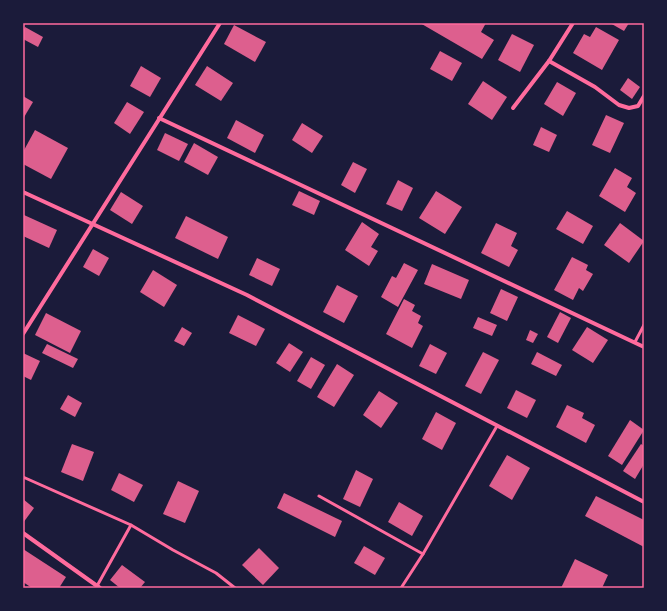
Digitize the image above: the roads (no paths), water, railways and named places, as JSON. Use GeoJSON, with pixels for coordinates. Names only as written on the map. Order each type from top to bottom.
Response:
{"type":"FeatureCollection","features":[{"type":"Feature","properties":{"kind":"street"},"geometry":{"type":"LineString","coordinates":[[23,334],[220,23]]}},
{"type":"Feature","properties":{"kind":"street"},"geometry":{"type":"LineString","coordinates":[[513,108],[549,61],[573,23]]}},
{"type":"Feature","properties":{"kind":"street"},"geometry":{"type":"LineString","coordinates":[[549,61],[596,87],[619,105],[629,108],[638,106],[644,96]]}},
{"type":"Feature","properties":{"kind":"street"},"geometry":{"type":"LineString","coordinates":[[159,118],[644,347]]}},
{"type":"Feature","properties":{"kind":"street"},"geometry":{"type":"LineString","coordinates":[[23,192],[247,296],[644,502]]}},
{"type":"Feature","properties":{"kind":"street"},"geometry":{"type":"LineString","coordinates":[[23,532],[99,587]]}},
{"type":"Feature","properties":{"kind":"lane"},"geometry":{"type":"LineString","coordinates":[[635,342],[644,325]]}},
{"type":"Feature","properties":{"kind":"lane"},"geometry":{"type":"LineString","coordinates":[[401,588],[423,554],[497,426]]}},
{"type":"Feature","properties":{"kind":"lane"},"geometry":{"type":"LineString","coordinates":[[23,477],[131,525],[216,573],[235,588]]}},
{"type":"Feature","properties":{"kind":"lane"},"geometry":{"type":"LineString","coordinates":[[319,496],[423,554]]}},
{"type":"Feature","properties":{"kind":"lane"},"geometry":{"type":"LineString","coordinates":[[99,587],[131,525]]}}]}
